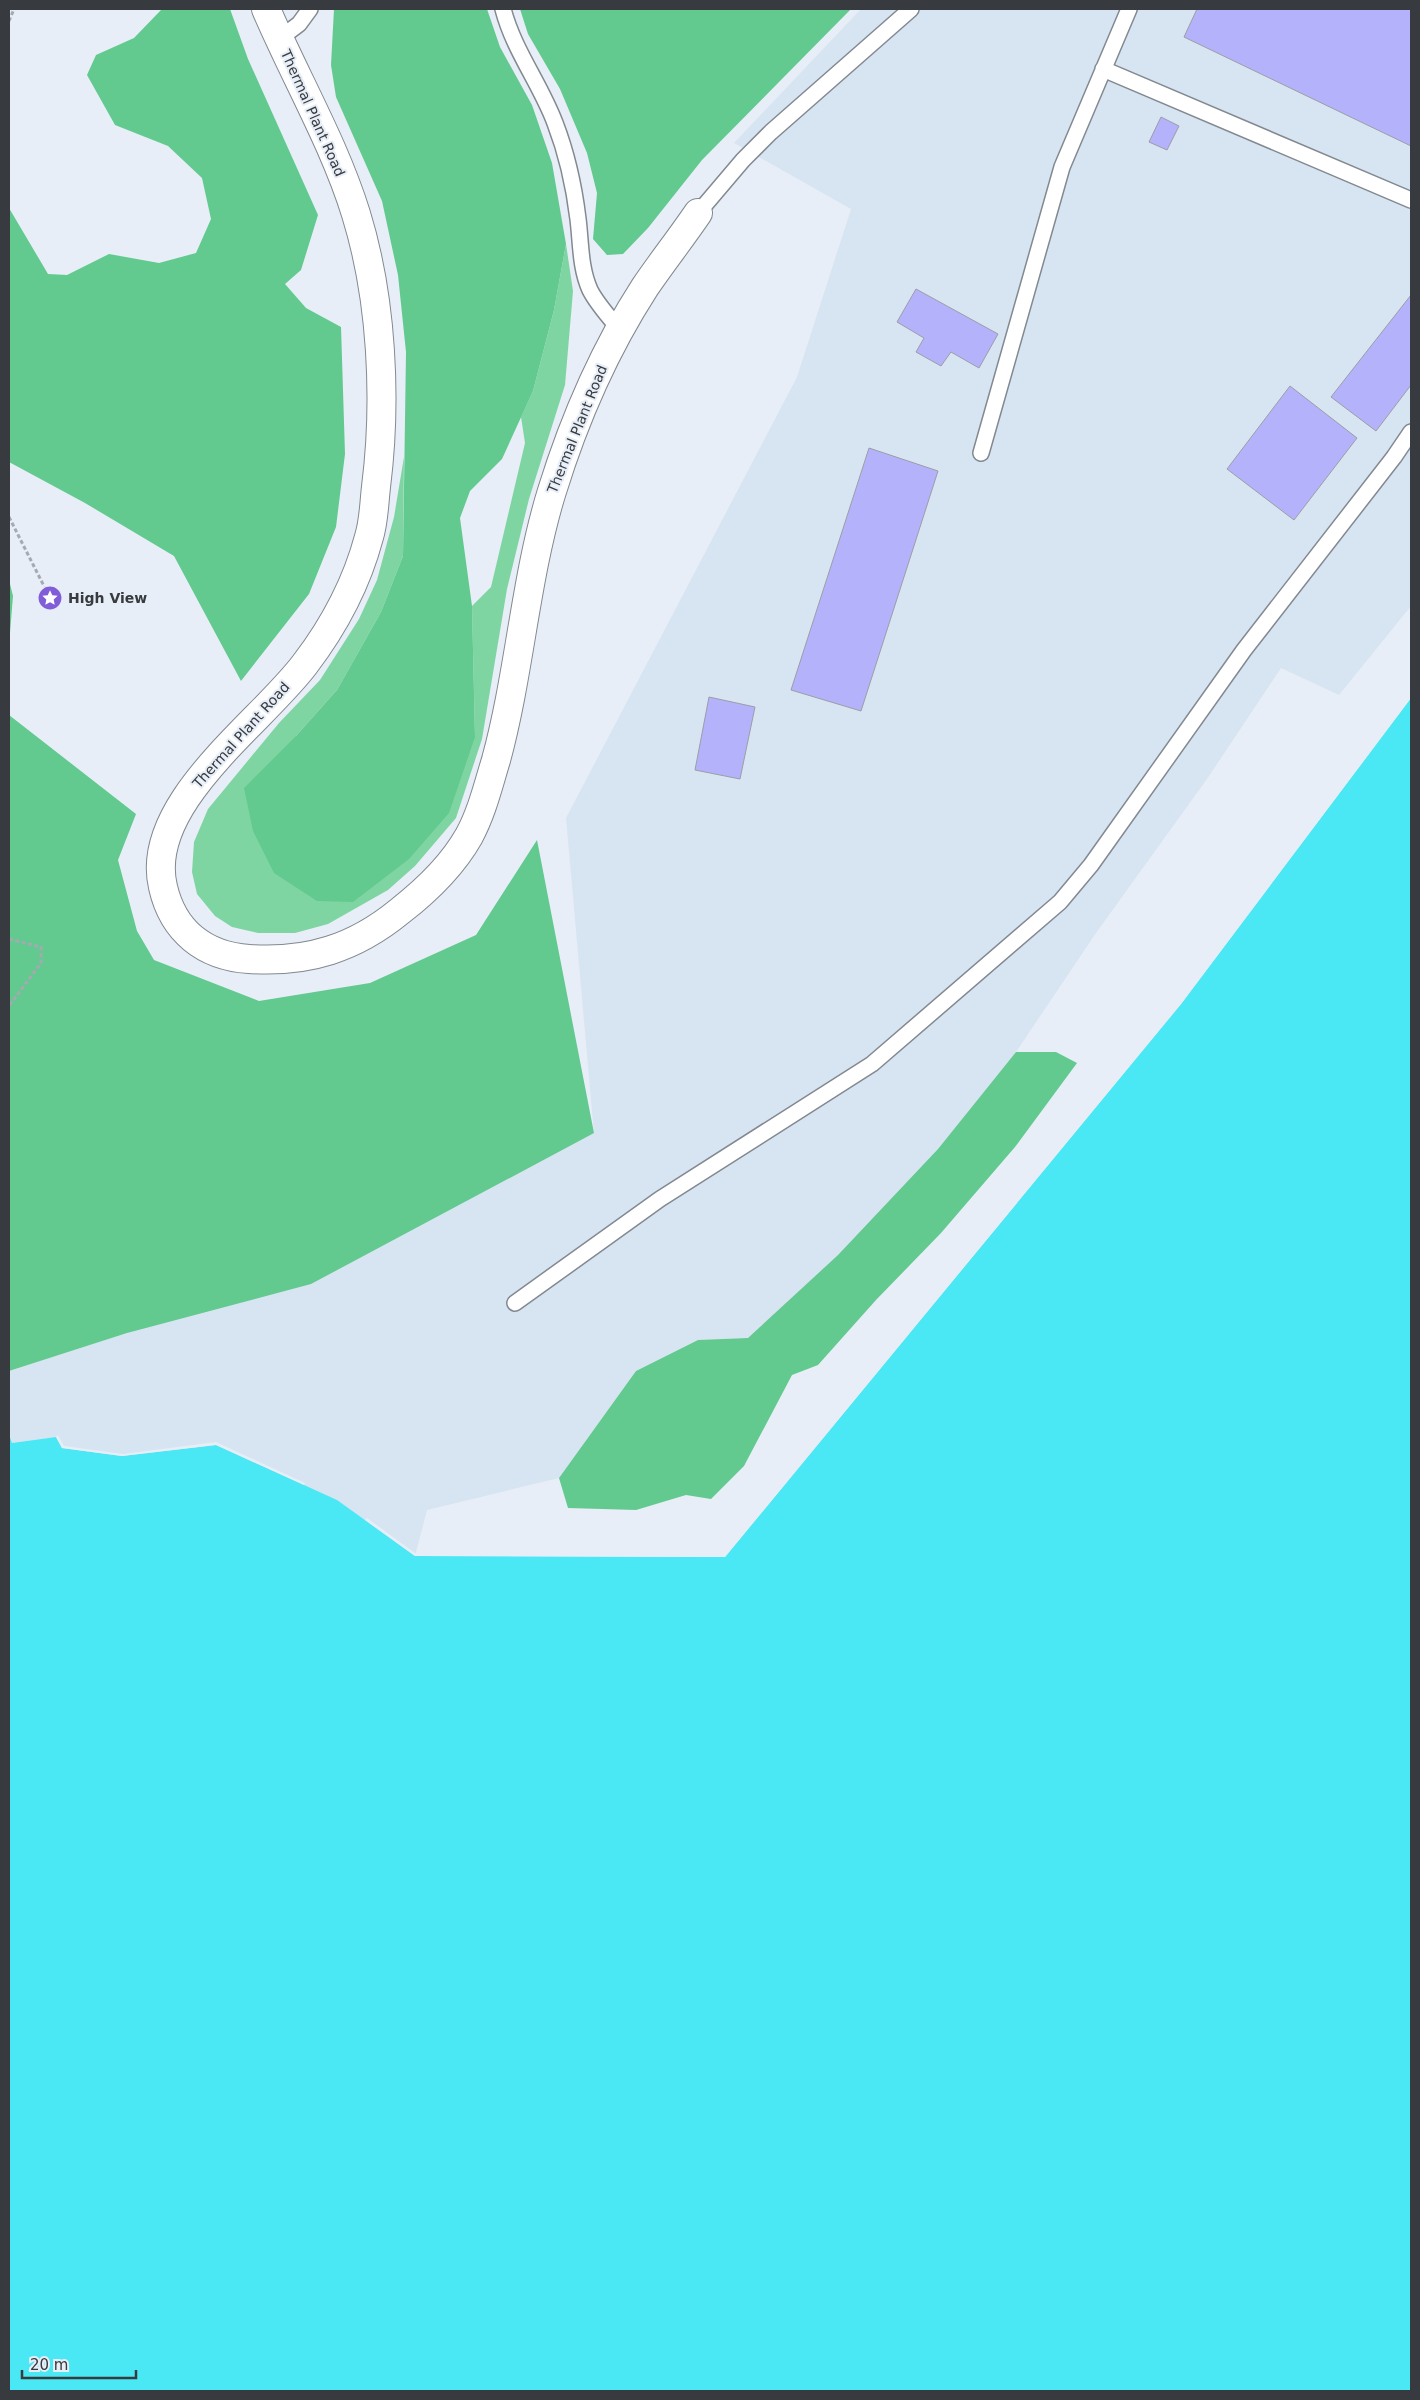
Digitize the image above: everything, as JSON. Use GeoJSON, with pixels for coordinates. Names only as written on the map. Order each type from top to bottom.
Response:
{"type":"FeatureCollection","features":[{"type":"Feature","properties":{"kind":"street","name":"Thermal Plant Road"},"geometry":{"type":"LineString","coordinates":[[266,9],[313,109],[356,214],[370,276],[375,314],[380,369],[381,450],[371,530],[358,572],[333,621],[306,663],[272,703],[208,768],[183,800],[168,833],[160,863],[161,882],[176,923],[192,938],[211,949],[237,958],[265,960],[329,952],[358,940],[386,922],[428,888],[452,862],[467,840],[481,812],[505,726],[527,599],[550,496],[563,457],[596,376],[620,330],[644,289],[698,213]]}},
{"type":"Feature","properties":{"kind":"lane"},"geometry":{"type":"LineString","coordinates":[[279,39],[299,24],[310,9]]}},
{"type":"Feature","properties":{"kind":"lane"},"geometry":{"type":"LineString","coordinates":[[503,9],[508,28],[555,121],[565,150],[573,185],[582,261],[591,291],[620,330]]}},
{"type":"Feature","properties":{"kind":"lane"},"geometry":{"type":"LineString","coordinates":[[698,213],[743,160],[771,132],[911,9]]}},
{"type":"Feature","properties":{"kind":"lane"},"geometry":{"type":"LineString","coordinates":[[981,453],[1062,167],[1129,9]]}},
{"type":"Feature","properties":{"kind":"lane"},"geometry":{"type":"LineString","coordinates":[[1103,69],[1411,200]]}},
{"type":"Feature","properties":{"kind":"lane"},"geometry":{"type":"LineString","coordinates":[[515,1303],[660,1199],[872,1064],[1060,902],[1091,865],[1244,650],[1394,457],[1411,432]]}},
{"type":"Feature","properties":{"kind":"path"},"geometry":{"type":"LineString","coordinates":[[9,22],[14,9]]}},
{"type":"Feature","properties":{"kind":"path"},"geometry":{"type":"LineString","coordinates":[[9,517],[50,598]]}},
{"type":"Feature","properties":{"kind":"path"},"geometry":{"type":"LineString","coordinates":[[9,939],[41,947],[41,963],[9,1006]]}},
{"type":"Feature","properties":{"kind":"shaded area"},"geometry":{"type":"Polygon","coordinates":[[[861,9],[1411,9],[1411,606],[1339,695],[1281,668],[1207,779],[1096,933],[1016,1052],[938,1149],[838,1255],[748,1338],[698,1340],[636,1371],[559,1478],[427,1510],[415,1556],[122,1456],[62,1448],[56,1437],[12,1443],[9,1431],[9,1371],[127,1333],[594,1133],[566,818],[797,377],[851,209],[734,143],[861,9]]]}},
{"type":"Feature","properties":{"kind":"green space"},"geometry":{"type":"Polygon","coordinates":[[[162,9],[230,9],[248,59],[318,215],[301,270],[285,284],[306,308],[341,327],[345,454],[336,527],[309,594],[241,681],[174,556],[85,503],[9,462],[9,208],[48,274],[67,275],[109,254],[159,263],[196,253],[211,219],[202,178],[168,146],[115,125],[87,75],[96,55],[134,38],[162,9]]]}},
{"type":"Feature","properties":{"kind":"green space"},"geometry":{"type":"Polygon","coordinates":[[[334,9],[487,9],[500,47],[532,105],[552,163],[566,244],[554,310],[533,391],[502,459],[470,491],[460,518],[472,606],[475,737],[449,813],[409,859],[353,902],[317,901],[274,873],[253,831],[244,788],[296,736],[337,690],[381,612],[403,556],[406,352],[398,275],[382,201],[336,97],[331,65],[334,9]]]}},
{"type":"Feature","properties":{"kind":"green space"},"geometry":{"type":"Polygon","coordinates":[[[520,9],[851,9],[702,160],[648,228],[623,254],[607,255],[593,239],[597,193],[587,153],[560,89],[528,34],[520,9]]]}},
{"type":"Feature","properties":{"kind":"green space"},"geometry":{"type":"Polygon","coordinates":[[[566,244],[573,291],[565,385],[529,499],[507,589],[482,739],[456,818],[415,866],[388,890],[328,924],[295,933],[258,933],[232,927],[215,916],[197,894],[192,872],[194,842],[208,809],[279,723],[320,680],[359,619],[377,580],[394,517],[404,457],[403,556],[381,612],[337,690],[296,736],[475,737],[472,606],[491,587],[525,443],[521,417],[533,391],[554,310],[566,244]]]}},
{"type":"Feature","properties":{"kind":"green space"},"geometry":{"type":"Polygon","coordinates":[[[9,580],[13,596],[9,645],[9,580]]]}},
{"type":"Feature","properties":{"kind":"green space"},"geometry":{"type":"Polygon","coordinates":[[[9,715],[136,814],[118,860],[137,931],[154,960],[259,1001],[370,983],[476,935],[537,840],[594,1133],[311,1284],[127,1333],[9,1371],[9,715]]]}},
{"type":"Feature","properties":{"kind":"green space"},"geometry":{"type":"Polygon","coordinates":[[[1016,1052],[1056,1052],[1077,1063],[1015,1147],[941,1233],[876,1300],[818,1365],[792,1375],[744,1466],[711,1499],[686,1495],[636,1510],[568,1508],[559,1478],[636,1371],[698,1340],[748,1338],[838,1255],[938,1149],[1016,1052]]]}},
{"type":"Feature","properties":{"kind":"water"},"geometry":{"type":"Polygon","coordinates":[[[1411,698],[1411,2391],[9,2391],[9,1434],[12,1443],[56,1437],[62,1448],[122,1456],[216,1445],[337,1500],[415,1556],[725,1557],[1181,1004],[1411,698]]]}},
{"type":"Feature","properties":{"kind":"pier"},"geometry":{"type":"Polygon","coordinates":[[[1411,696],[1181,1004],[725,1557],[415,1556],[365,1520],[367,1518],[415,1553],[724,1555],[1179,1003],[1411,696]]]}},
{"type":"Feature","properties":{"kind":"pier"},"geometry":{"type":"Polygon","coordinates":[[[58,1435],[64,1446],[123,1454],[216,1442],[305,1483],[304,1485],[216,1445],[122,1456],[62,1448],[56,1437],[58,1435]]]}},
{"type":"Feature","properties":{"kind":"building"},"geometry":{"type":"Polygon","coordinates":[[[1197,9],[1411,9],[1411,146],[1184,37],[1197,9]]]}},
{"type":"Feature","properties":{"kind":"building"},"geometry":{"type":"Polygon","coordinates":[[[1161,117],[1179,126],[1167,150],[1149,142],[1161,117]]]}},
{"type":"Feature","properties":{"kind":"building"},"geometry":{"type":"Polygon","coordinates":[[[916,289],[998,334],[979,368],[951,352],[941,366],[916,352],[924,338],[897,322],[916,289]]]}},
{"type":"Feature","properties":{"kind":"building"},"geometry":{"type":"Polygon","coordinates":[[[1411,295],[1411,385],[1376,431],[1331,397],[1411,295]]]}},
{"type":"Feature","properties":{"kind":"building"},"geometry":{"type":"Polygon","coordinates":[[[1290,386],[1357,438],[1294,520],[1227,469],[1290,386]]]}},
{"type":"Feature","properties":{"kind":"building"},"geometry":{"type":"Polygon","coordinates":[[[869,448],[938,471],[861,711],[791,690],[869,448]]]}},
{"type":"Feature","properties":{"kind":"building"},"geometry":{"type":"Polygon","coordinates":[[[709,697],[755,707],[740,779],[695,770],[709,697]]]}},
{"type":"Feature","properties":{"kind":"place","name":"High View"},"geometry":{"type":"Point","coordinates":[50,598]}}]}
